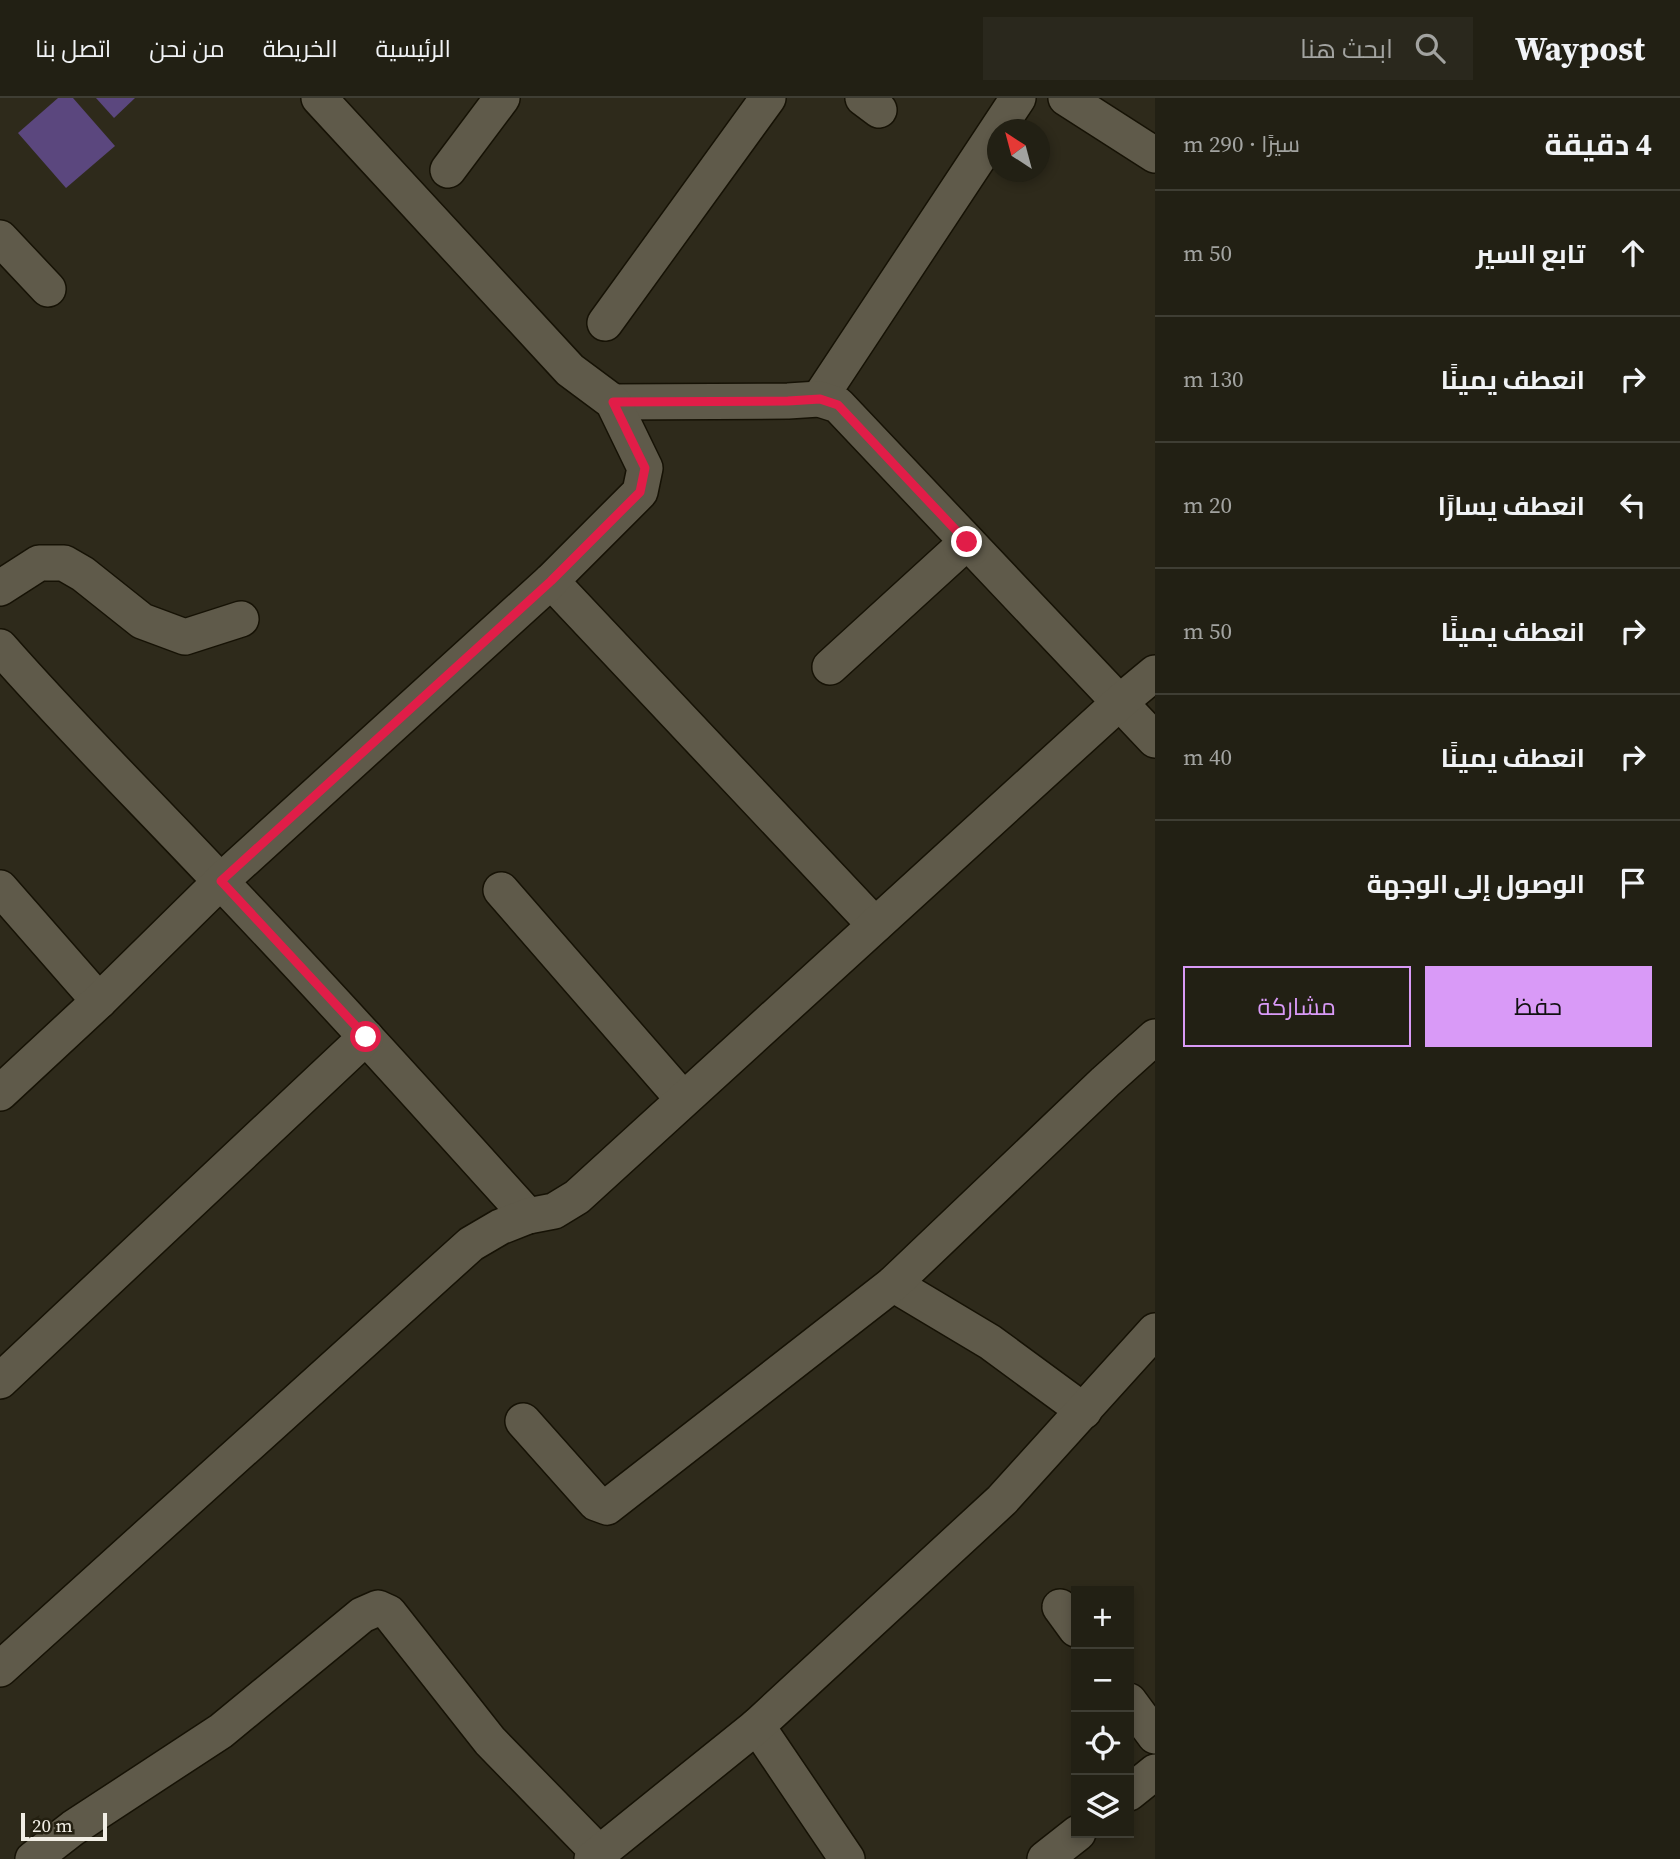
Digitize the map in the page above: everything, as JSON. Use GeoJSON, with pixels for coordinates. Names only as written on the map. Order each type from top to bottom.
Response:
{"type":"FeatureCollection","features":[{"type":"Feature","properties":{"kind":"street"},"geometry":{"type":"LineString","coordinates":[[0,1093],[99,1002],[221,881],[551,581],[640,492],[645,468],[613,402],[570,370],[319,98]]}},
{"type":"Feature","properties":{"kind":"street"},"geometry":{"type":"LineString","coordinates":[[448,170],[502,98]]}},
{"type":"Feature","properties":{"kind":"street"},"geometry":{"type":"LineString","coordinates":[[605,323],[768,98]]}},
{"type":"Feature","properties":{"kind":"street"},"geometry":{"type":"LineString","coordinates":[[820,399],[1018,98]]}},
{"type":"Feature","properties":{"kind":"street"},"geometry":{"type":"LineString","coordinates":[[1082,102],[1155,155]]}},
{"type":"Feature","properties":{"kind":"street"},"geometry":{"type":"LineString","coordinates":[[0,238],[48,289]]}},
{"type":"Feature","properties":{"kind":"street"},"geometry":{"type":"LineString","coordinates":[[613,402],[820,399],[838,405],[1155,740]]}},
{"type":"Feature","properties":{"kind":"street"},"geometry":{"type":"LineString","coordinates":[[830,667],[967,542]]}},
{"type":"Feature","properties":{"kind":"street"},"geometry":{"type":"LineString","coordinates":[[0,588],[39,563],[64,563],[83,574],[142,621],[185,637],[241,619]]}},
{"type":"Feature","properties":{"kind":"street"},"geometry":{"type":"LineString","coordinates":[[551,581],[875,925]]}},
{"type":"Feature","properties":{"kind":"street"},"geometry":{"type":"LineString","coordinates":[[0,647],[53,708],[221,881],[366,1037],[528,1216]]}},
{"type":"Feature","properties":{"kind":"street"},"geometry":{"type":"LineString","coordinates":[[0,1669],[471,1244],[500,1227],[528,1216],[554,1211],[577,1197],[1119,702],[1155,673]]}},
{"type":"Feature","properties":{"kind":"street"},"geometry":{"type":"LineString","coordinates":[[0,888],[99,1002]]}},
{"type":"Feature","properties":{"kind":"street"},"geometry":{"type":"LineString","coordinates":[[501,890],[683,1099]]}},
{"type":"Feature","properties":{"kind":"street"},"geometry":{"type":"LineString","coordinates":[[0,1381],[366,1037]]}},
{"type":"Feature","properties":{"kind":"street"},"geometry":{"type":"LineString","coordinates":[[523,1421],[596,1503],[607,1507],[893,1284],[1155,1037]]}},
{"type":"Feature","properties":{"kind":"street"},"geometry":{"type":"LineString","coordinates":[[893,1284],[990,1342],[1084,1410]]}},
{"type":"Feature","properties":{"kind":"street"},"geometry":{"type":"LineString","coordinates":[[33,1859],[73,1828],[221,1731],[362,1615],[378,1608],[389,1613],[490,1741],[596,1856],[757,1726],[1002,1500],[1084,1410],[1152,1341]]}},
{"type":"Feature","properties":{"kind":"street"},"geometry":{"type":"LineString","coordinates":[[1134,1707],[1155,1737]]}},
{"type":"Feature","properties":{"kind":"street"},"geometry":{"type":"LineString","coordinates":[[757,1726],[847,1859]]}},
{"type":"Feature","properties":{"kind":"street"},"geometry":{"type":"LineString","coordinates":[[1134,1789],[1155,1772]]}},
{"type":"Feature","properties":{"kind":"building"},"geometry":{"type":"Polygon","coordinates":[[[58,98],[73,98],[115,146],[66,188],[18,133],[58,98]]]}},
{"type":"Feature","properties":{"kind":"building"},"geometry":{"type":"Polygon","coordinates":[[[96,98],[135,98],[114,118],[96,98]]]}},
{"type":"Feature","properties":{"kind":"route"},"geometry":{"type":"LineString","coordinates":[[366,1037],[221,881],[551,581],[640,492],[645,468],[613,402],[820,399],[838,405],[967,542]]}}]}
